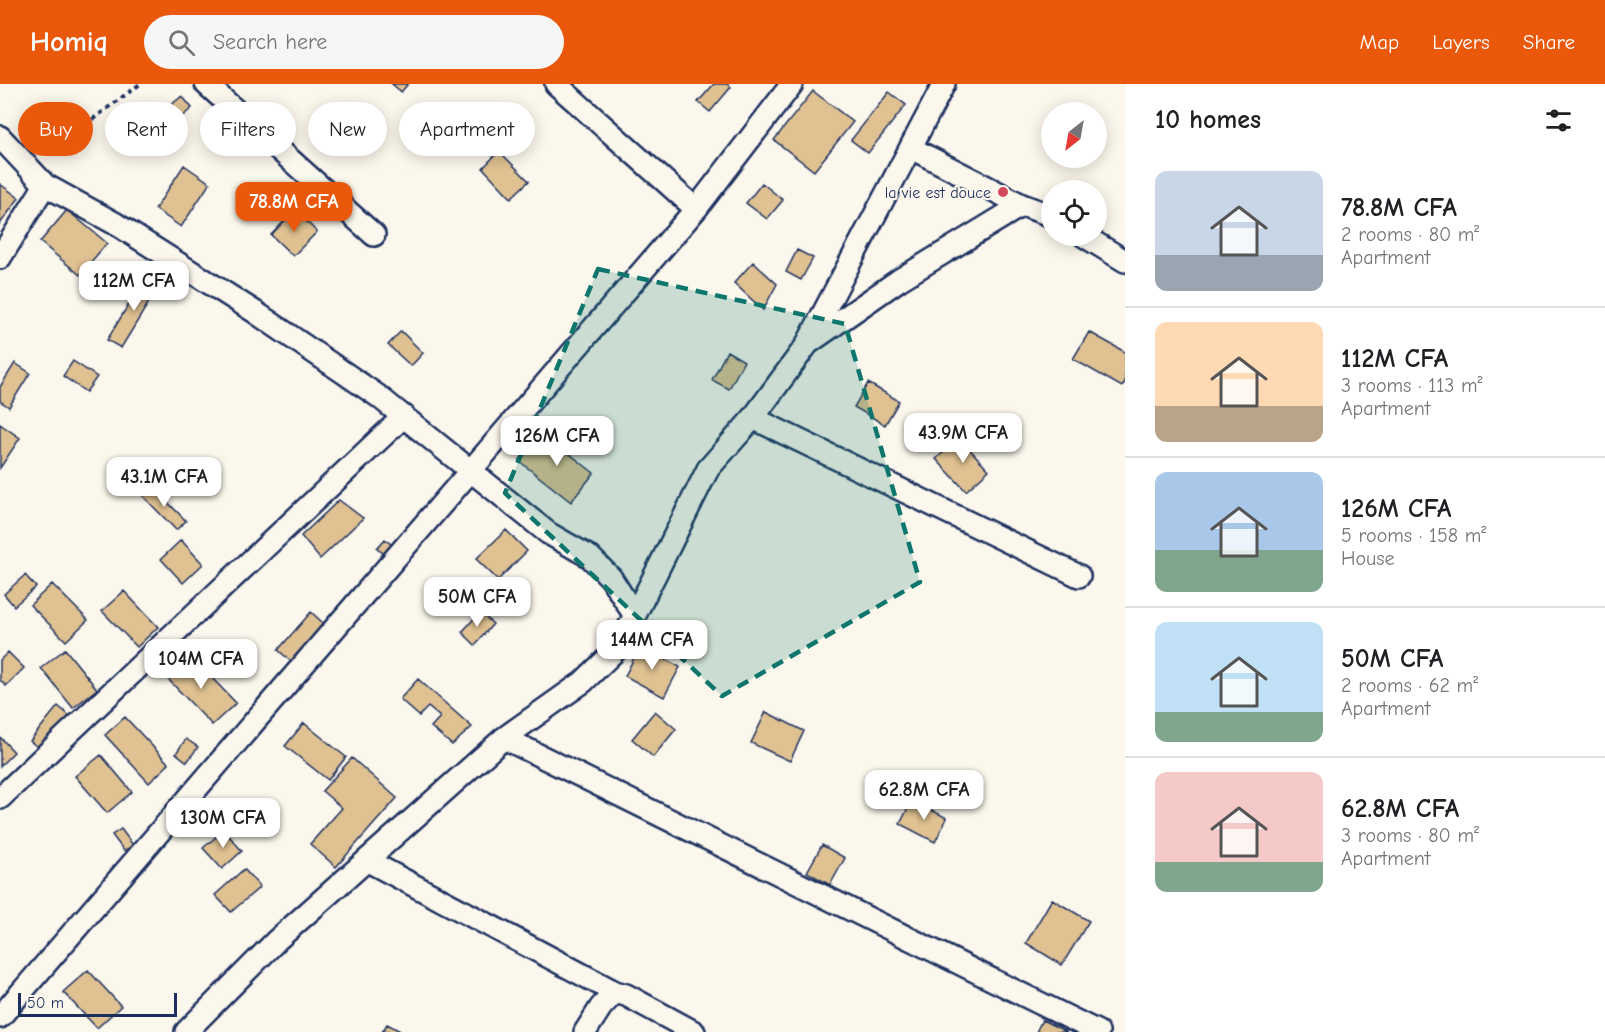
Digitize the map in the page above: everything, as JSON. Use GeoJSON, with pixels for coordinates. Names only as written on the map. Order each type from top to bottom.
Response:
{"type":"FeatureCollection","features":[{"type":"Feature","properties":{"kind":"street"},"geometry":{"type":"LineString","coordinates":[[206,84],[374,235]]}},
{"type":"Feature","properties":{"kind":"street"},"geometry":{"type":"LineString","coordinates":[[556,84],[696,209]]}},
{"type":"Feature","properties":{"kind":"street"},"geometry":{"type":"LineString","coordinates":[[186,1032],[277,940],[504,738],[583,682],[619,647],[708,469],[753,418],[806,345],[944,84]]}},
{"type":"Feature","properties":{"kind":"street"},"geometry":{"type":"LineString","coordinates":[[0,1017],[696,209],[790,85]]}},
{"type":"Feature","properties":{"kind":"street"},"geometry":{"type":"LineString","coordinates":[[7,143],[45,185],[116,224],[255,312],[404,416],[548,533],[590,557],[611,578],[634,616]]}},
{"type":"Feature","properties":{"kind":"street"},"geometry":{"type":"LineString","coordinates":[[911,148],[1022,205],[1041,212]]}},
{"type":"Feature","properties":{"kind":"street"},"geometry":{"type":"LineString","coordinates":[[0,258],[45,185]]}},
{"type":"Feature","properties":{"kind":"street"},"geometry":{"type":"LineString","coordinates":[[806,345],[899,280],[1022,205]]}},
{"type":"Feature","properties":{"kind":"street"},"geometry":{"type":"LineString","coordinates":[[1100,246],[1125,261]]}},
{"type":"Feature","properties":{"kind":"street"},"geometry":{"type":"LineString","coordinates":[[0,798],[404,416]]}},
{"type":"Feature","properties":{"kind":"street"},"geometry":{"type":"LineString","coordinates":[[753,418],[1079,576]]}},
{"type":"Feature","properties":{"kind":"street"},"geometry":{"type":"LineString","coordinates":[[504,738],[1098,1032]]}},
{"type":"Feature","properties":{"kind":"street"},"geometry":{"type":"LineString","coordinates":[[368,861],[615,992],[626,994],[694,1032]]}},
{"type":"Feature","properties":{"kind":"street"},"geometry":{"type":"LineString","coordinates":[[585,1032],[601,1006],[615,992]]}},
{"type":"Feature","properties":{"kind":"path"},"geometry":{"type":"LineString","coordinates":[[7,143],[69,137],[140,84]]}},
{"type":"Feature","properties":{"kind":"highlighted area"},"geometry":{"type":"Polygon","coordinates":[[[598,269],[845,324],[920,582],[722,696],[505,493],[598,269]]]}},
{"type":"Feature","properties":{"kind":"building"},"geometry":{"type":"Polygon","coordinates":[[[392,84],[408,84],[401,92],[392,84]]]}},
{"type":"Feature","properties":{"kind":"building"},"geometry":{"type":"Polygon","coordinates":[[[714,84],[727,84],[731,87],[710,112],[698,102],[714,84]]]}},
{"type":"Feature","properties":{"kind":"building"},"geometry":{"type":"Polygon","coordinates":[[[813,91],[853,122],[814,171],[774,140],[813,91]]]}},
{"type":"Feature","properties":{"kind":"building"},"geometry":{"type":"Polygon","coordinates":[[[889,92],[906,105],[868,153],[851,140],[889,92]]]}},
{"type":"Feature","properties":{"kind":"building"},"geometry":{"type":"Polygon","coordinates":[[[182,96],[187,102],[175,102],[182,96]]]}},
{"type":"Feature","properties":{"kind":"building"},"geometry":{"type":"Polygon","coordinates":[[[494,156],[504,156],[529,181],[511,198],[483,168],[494,156]]]}},
{"type":"Feature","properties":{"kind":"building"},"geometry":{"type":"Polygon","coordinates":[[[184,165],[210,183],[181,227],[155,209],[184,165]]]}},
{"type":"Feature","properties":{"kind":"building"},"geometry":{"type":"Polygon","coordinates":[[[762,183],[783,200],[767,219],[746,203],[762,183]]]}},
{"type":"Feature","properties":{"kind":"building"},"geometry":{"type":"Polygon","coordinates":[[[0,184],[19,198],[0,224],[0,184]]]}},
{"type":"Feature","properties":{"kind":"building"},"geometry":{"type":"Polygon","coordinates":[[[67,210],[107,243],[80,275],[40,242],[67,210]]]}},
{"type":"Feature","properties":{"kind":"building"},"geometry":{"type":"Polygon","coordinates":[[[295,210],[317,232],[293,256],[271,235],[295,210]]]}},
{"type":"Feature","properties":{"kind":"building"},"geometry":{"type":"Polygon","coordinates":[[[797,250],[813,258],[801,280],[786,272],[797,250]]]}},
{"type":"Feature","properties":{"kind":"building"},"geometry":{"type":"Polygon","coordinates":[[[753,262],[777,284],[763,310],[734,283],[753,262]]]}},
{"type":"Feature","properties":{"kind":"building"},"geometry":{"type":"Polygon","coordinates":[[[146,276],[160,284],[121,348],[107,340],[146,276]]]}},
{"type":"Feature","properties":{"kind":"building"},"geometry":{"type":"Polygon","coordinates":[[[401,331],[423,353],[411,366],[388,345],[401,331]]]}},
{"type":"Feature","properties":{"kind":"building"},"geometry":{"type":"Polygon","coordinates":[[[1089,332],[1125,352],[1125,382],[1122,387],[1073,359],[1089,332]]]}},
{"type":"Feature","properties":{"kind":"building"},"geometry":{"type":"Polygon","coordinates":[[[727,351],[744,361],[729,389],[712,380],[727,351]]]}},
{"type":"Feature","properties":{"kind":"building"},"geometry":{"type":"Polygon","coordinates":[[[73,361],[97,377],[86,392],[63,376],[73,361]]]}},
{"type":"Feature","properties":{"kind":"building"},"geometry":{"type":"Polygon","coordinates":[[[15,363],[30,373],[9,407],[0,401],[0,387],[15,363]]]}},
{"type":"Feature","properties":{"kind":"building"},"geometry":{"type":"Polygon","coordinates":[[[868,383],[899,401],[885,425],[854,407],[868,383]]]}},
{"type":"Feature","properties":{"kind":"building"},"geometry":{"type":"Polygon","coordinates":[[[0,424],[20,438],[0,468],[0,424]]]}},
{"type":"Feature","properties":{"kind":"building"},"geometry":{"type":"Polygon","coordinates":[[[542,432],[594,473],[571,502],[519,461],[542,432]]]}},
{"type":"Feature","properties":{"kind":"building"},"geometry":{"type":"Polygon","coordinates":[[[959,438],[989,470],[966,491],[936,459],[959,438]]]}},
{"type":"Feature","properties":{"kind":"building"},"geometry":{"type":"Polygon","coordinates":[[[153,487],[186,521],[176,530],[143,496],[153,487]]]}},
{"type":"Feature","properties":{"kind":"building"},"geometry":{"type":"Polygon","coordinates":[[[339,500],[363,518],[320,559],[301,536],[339,500]]]}},
{"type":"Feature","properties":{"kind":"building"},"geometry":{"type":"Polygon","coordinates":[[[506,530],[527,551],[498,580],[476,559],[506,530]]]}},
{"type":"Feature","properties":{"kind":"building"},"geometry":{"type":"Polygon","coordinates":[[[385,539],[402,554],[394,563],[377,548],[385,539]]]}},
{"type":"Feature","properties":{"kind":"building"},"geometry":{"type":"Polygon","coordinates":[[[181,540],[203,564],[183,583],[161,559],[181,540]]]}},
{"type":"Feature","properties":{"kind":"building"},"geometry":{"type":"Polygon","coordinates":[[[25,575],[36,587],[14,606],[4,594],[25,575]]]}},
{"type":"Feature","properties":{"kind":"building"},"geometry":{"type":"Polygon","coordinates":[[[52,584],[88,620],[66,641],[30,605],[52,584]]]}},
{"type":"Feature","properties":{"kind":"building"},"geometry":{"type":"Polygon","coordinates":[[[124,591],[158,627],[137,647],[102,611],[124,591]]]}},
{"type":"Feature","properties":{"kind":"building"},"geometry":{"type":"Polygon","coordinates":[[[311,612],[333,632],[300,669],[278,650],[311,612]]]}},
{"type":"Feature","properties":{"kind":"building"},"geometry":{"type":"Polygon","coordinates":[[[480,612],[493,624],[475,645],[462,632],[480,612]]]}},
{"type":"Feature","properties":{"kind":"building"},"geometry":{"type":"Polygon","coordinates":[[[640,646],[680,667],[664,697],[625,676],[640,646]]]}},
{"type":"Feature","properties":{"kind":"building"},"geometry":{"type":"Polygon","coordinates":[[[65,649],[97,689],[73,708],[41,668],[65,649]]]}},
{"type":"Feature","properties":{"kind":"building"},"geometry":{"type":"Polygon","coordinates":[[[8,652],[24,668],[6,686],[0,680],[0,660],[8,652]]]}},
{"type":"Feature","properties":{"kind":"building"},"geometry":{"type":"Polygon","coordinates":[[[190,655],[236,703],[212,725],[166,677],[190,655]]]}},
{"type":"Feature","properties":{"kind":"building"},"geometry":{"type":"Polygon","coordinates":[[[418,679],[472,727],[452,745],[431,727],[440,717],[428,707],[419,716],[400,699],[418,679]]]}},
{"type":"Feature","properties":{"kind":"building"},"geometry":{"type":"Polygon","coordinates":[[[58,706],[70,716],[42,751],[30,741],[58,706]]]}},
{"type":"Feature","properties":{"kind":"building"},"geometry":{"type":"Polygon","coordinates":[[[655,711],[676,729],[653,757],[632,739],[655,711]]]}},
{"type":"Feature","properties":{"kind":"building"},"geometry":{"type":"Polygon","coordinates":[[[766,712],[804,731],[790,761],[751,743],[766,712]]]}},
{"type":"Feature","properties":{"kind":"building"},"geometry":{"type":"Polygon","coordinates":[[[125,717],[169,764],[149,783],[105,735],[125,717]]]}},
{"type":"Feature","properties":{"kind":"building"},"geometry":{"type":"Polygon","coordinates":[[[304,723],[346,757],[328,780],[285,746],[304,723]]]}},
{"type":"Feature","properties":{"kind":"building"},"geometry":{"type":"Polygon","coordinates":[[[0,737],[14,752],[0,766],[0,737]]]}},
{"type":"Feature","properties":{"kind":"building"},"geometry":{"type":"Polygon","coordinates":[[[186,739],[198,747],[187,762],[176,753],[186,739]]]}},
{"type":"Feature","properties":{"kind":"building"},"geometry":{"type":"Polygon","coordinates":[[[101,755],[132,792],[107,813],[75,776],[101,755]]]}},
{"type":"Feature","properties":{"kind":"building"},"geometry":{"type":"Polygon","coordinates":[[[352,758],[397,798],[336,867],[310,844],[342,808],[322,791],[352,758]]]}},
{"type":"Feature","properties":{"kind":"building"},"geometry":{"type":"Polygon","coordinates":[[[912,800],[947,818],[935,842],[900,824],[912,800]]]}},
{"type":"Feature","properties":{"kind":"building"},"geometry":{"type":"Polygon","coordinates":[[[121,829],[133,845],[124,851],[112,835],[121,829]]]}},
{"type":"Feature","properties":{"kind":"building"},"geometry":{"type":"Polygon","coordinates":[[[224,830],[242,851],[222,869],[203,848],[224,830]]]}},
{"type":"Feature","properties":{"kind":"building"},"geometry":{"type":"Polygon","coordinates":[[[822,845],[845,858],[830,885],[807,872],[822,845]]]}},
{"type":"Feature","properties":{"kind":"building"},"geometry":{"type":"Polygon","coordinates":[[[244,869],[260,887],[231,912],[215,895],[244,869]]]}},
{"type":"Feature","properties":{"kind":"building"},"geometry":{"type":"Polygon","coordinates":[[[1052,899],[1089,921],[1062,965],[1026,943],[1052,899]]]}},
{"type":"Feature","properties":{"kind":"building"},"geometry":{"type":"Polygon","coordinates":[[[88,970],[121,1006],[97,1028],[63,992],[88,970]]]}},
{"type":"Feature","properties":{"kind":"building"},"geometry":{"type":"Polygon","coordinates":[[[1042,1020],[1067,1032],[1036,1032],[1042,1020]]]}},
{"type":"Feature","properties":{"kind":"building"},"geometry":{"type":"Polygon","coordinates":[[[387,1024],[402,1032],[382,1032],[387,1024]]]}},
{"type":"Feature","properties":{"kind":"place","name":"la vie est douce"},"geometry":{"type":"Point","coordinates":[1003,192]}}]}
